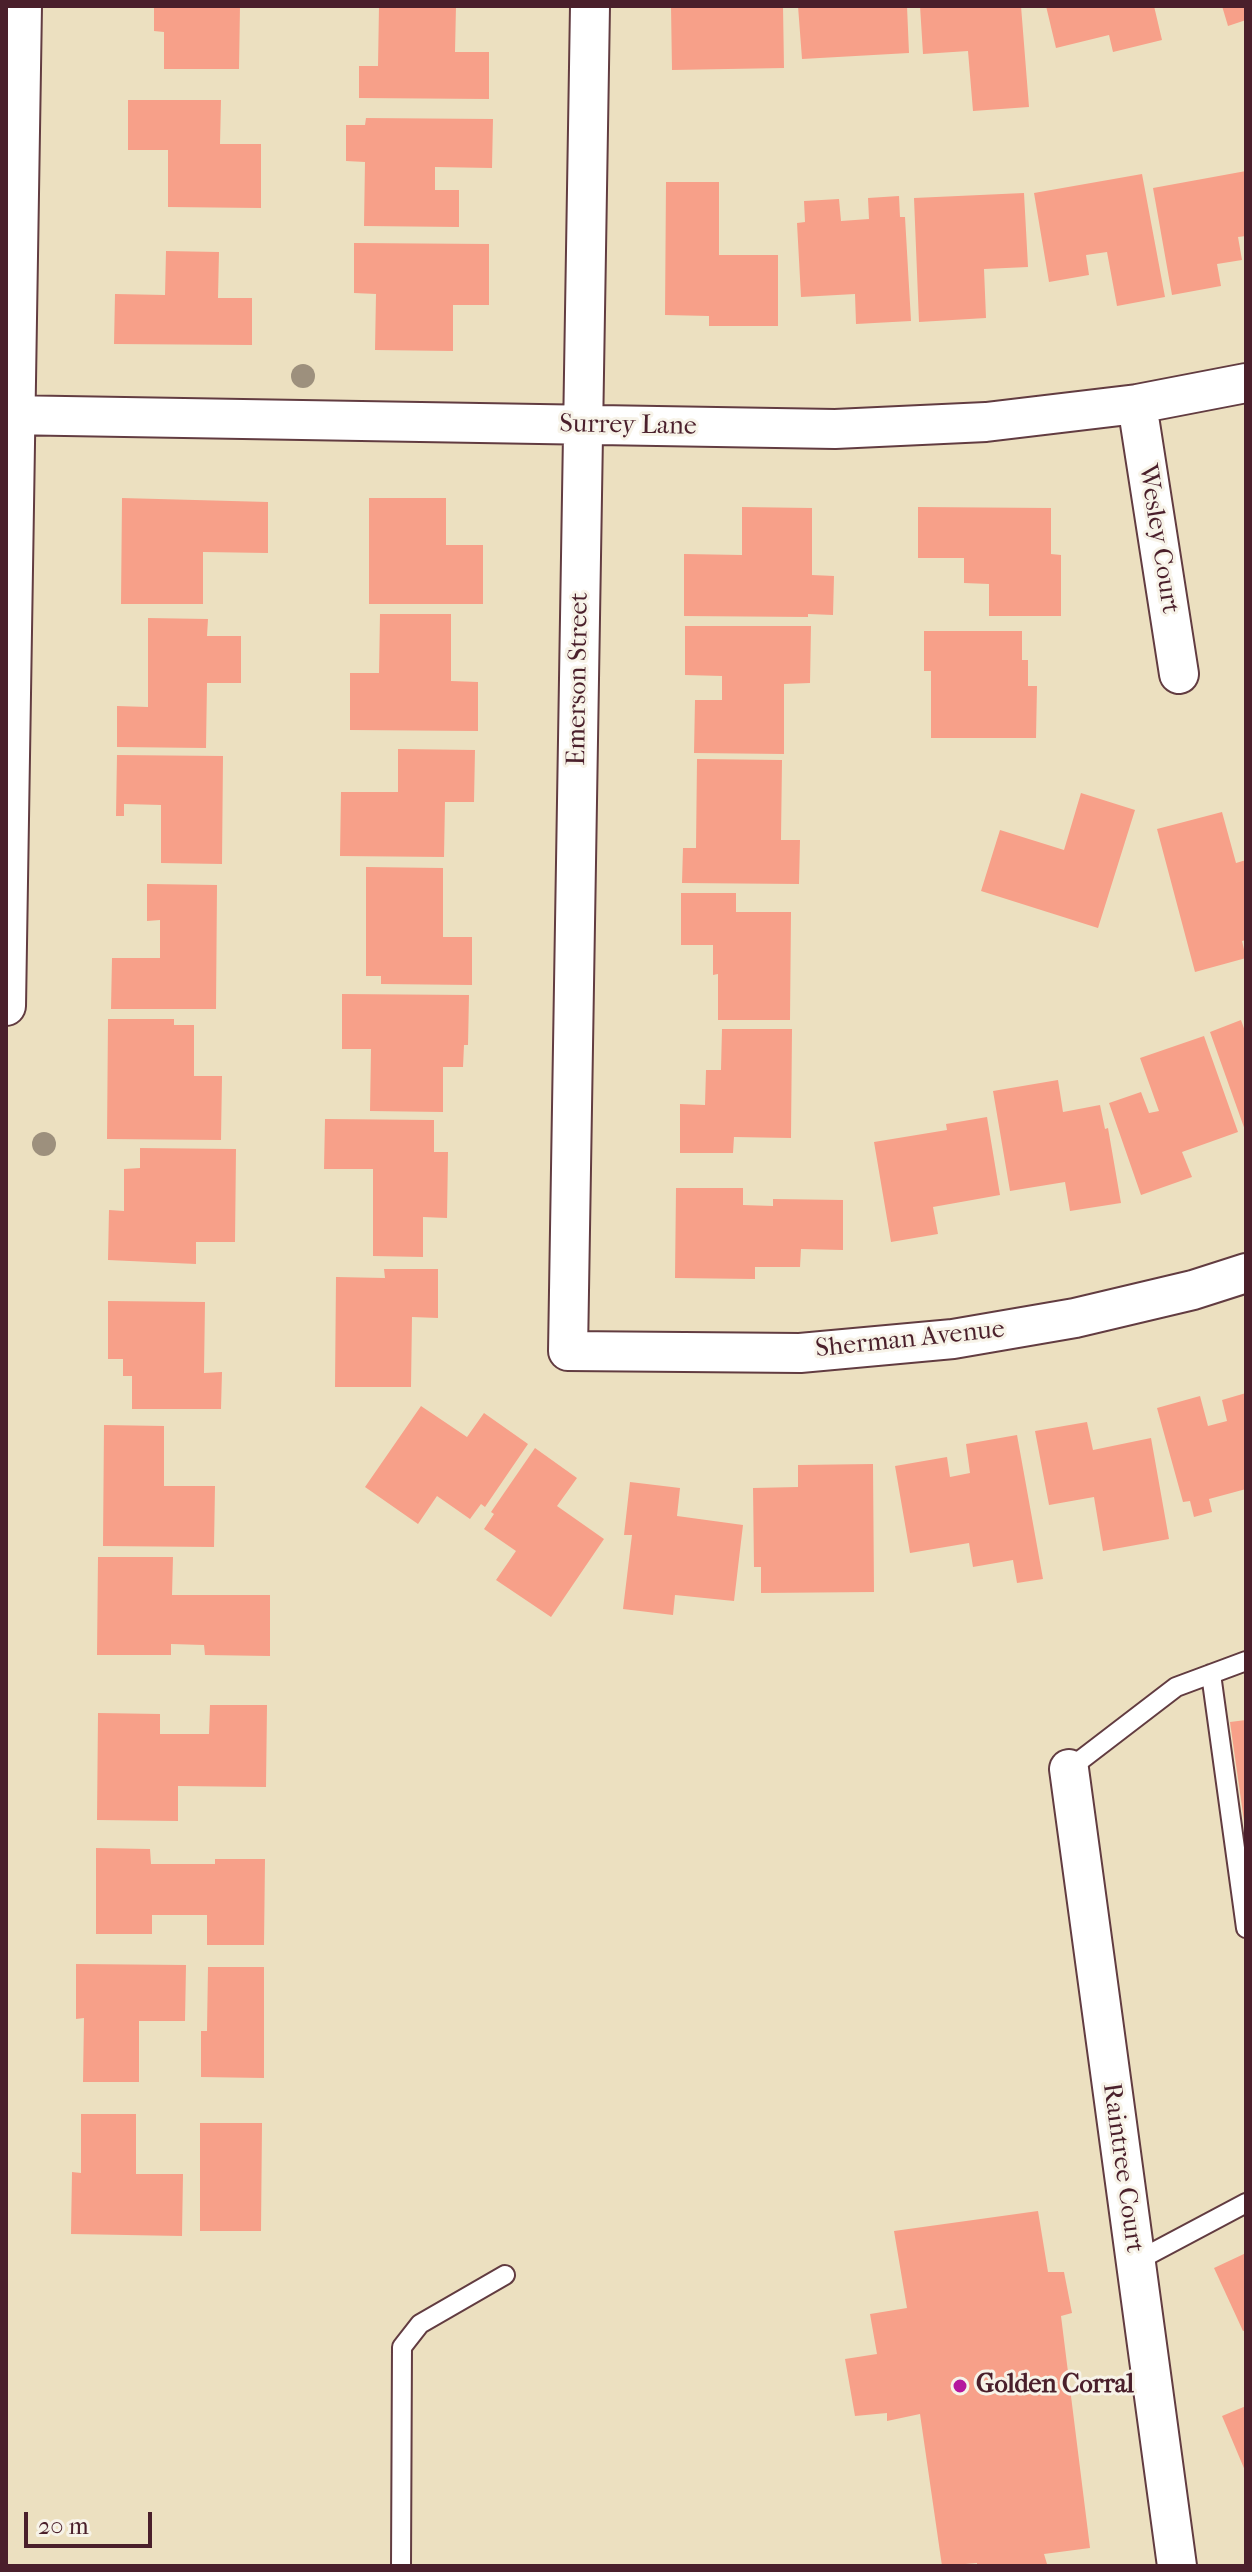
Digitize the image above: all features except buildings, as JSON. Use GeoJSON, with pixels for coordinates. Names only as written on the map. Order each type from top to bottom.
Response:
{"type":"FeatureCollection","features":[{"type":"Feature","properties":{"kind":"street"},"geometry":{"type":"LineString","coordinates":[[6,1006],[11,415],[22,6]]}},
{"type":"Feature","properties":{"kind":"street","name":"Emerson Street"},"geometry":{"type":"LineString","coordinates":[[568,1351],[590,6]]}},
{"type":"Feature","properties":{"kind":"street","name":"Surrey Lane"},"geometry":{"type":"LineString","coordinates":[[11,415],[835,429],[986,422],[1137,404],[1246,383]]}},
{"type":"Feature","properties":{"kind":"street","name":"Wesley Court"},"geometry":{"type":"LineString","coordinates":[[1137,404],[1179,674]]}},
{"type":"Feature","properties":{"kind":"street","name":"Sherman Avenue"},"geometry":{"type":"LineString","coordinates":[[568,1351],[800,1353],[953,1339],[1075,1318],[1193,1290],[1246,1273]]}},
{"type":"Feature","properties":{"kind":"street","name":"Raintree Court"},"geometry":{"type":"LineString","coordinates":[[1069,1769],[1177,2566]]}},
{"type":"Feature","properties":{"kind":"lane"},"geometry":{"type":"LineString","coordinates":[[1069,1769],[1176,1687],[1246,1661]]}},
{"type":"Feature","properties":{"kind":"lane"},"geometry":{"type":"LineString","coordinates":[[1211,1674],[1246,1928]]}},
{"type":"Feature","properties":{"kind":"lane"},"geometry":{"type":"LineString","coordinates":[[1135,2262],[1246,2203]]}},
{"type":"Feature","properties":{"kind":"lane"},"geometry":{"type":"LineString","coordinates":[[401,2566],[402,2347],[420,2324],[505,2275]]}},
{"type":"Feature","properties":{"kind":"place","name":"Golden Corral"},"geometry":{"type":"Point","coordinates":[960,2386]}}]}
